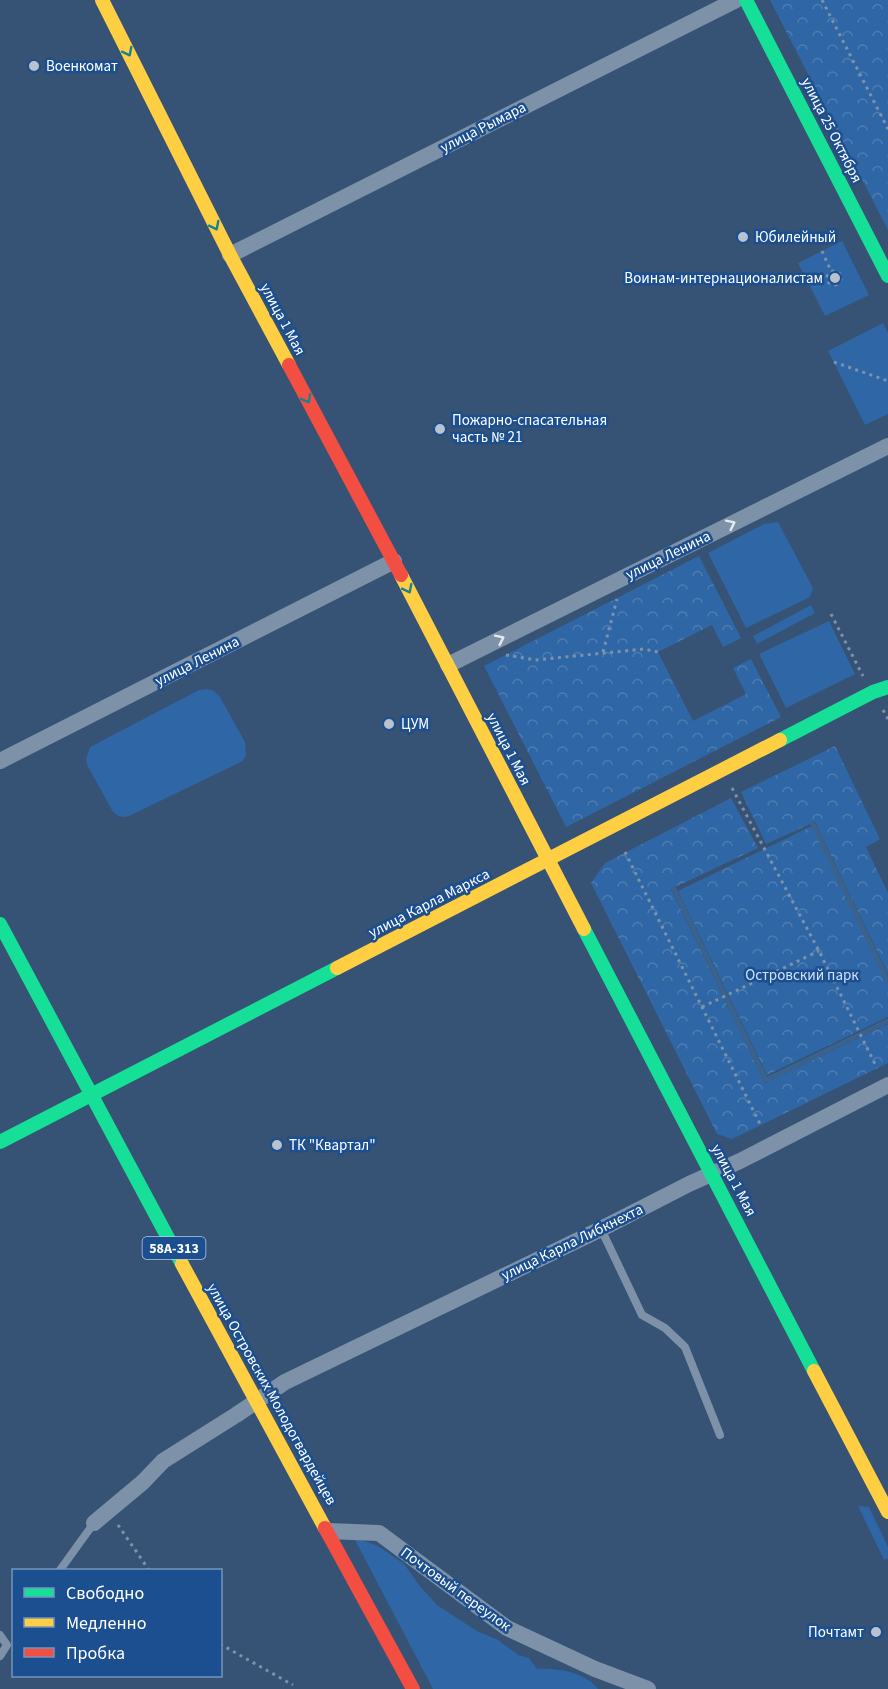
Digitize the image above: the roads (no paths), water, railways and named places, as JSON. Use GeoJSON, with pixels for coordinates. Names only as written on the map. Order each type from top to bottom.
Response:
{"type":"FeatureCollection","features":[{"type":"Feature","properties":{"kind":"main road","name":"улица 1 Мая"},"geometry":{"type":"LineString","coordinates":[[102,0],[230,255],[394,561],[888,1512]]}},
{"type":"Feature","properties":{"kind":"main road","name":"улица 25 Октября"},"geometry":{"type":"LineString","coordinates":[[746,0],[888,276]]}},
{"type":"Feature","properties":{"kind":"main road"},"geometry":{"type":"LineString","coordinates":[[873,692],[888,679]]}},
{"type":"Feature","properties":{"kind":"main road"},"geometry":{"type":"LineString","coordinates":[[873,692],[888,687]]}},
{"type":"Feature","properties":{"kind":"main road","name":"улица Карла Маркса"},"geometry":{"type":"LineString","coordinates":[[0,1142],[873,692]]}},
{"type":"Feature","properties":{"kind":"main road","name":"улица Островских Молодогвардейцев"},"geometry":{"type":"LineString","coordinates":[[0,924],[411,1688]]}},
{"type":"Feature","properties":{"kind":"street","name":"улица Рымара"},"geometry":{"type":"LineString","coordinates":[[230,255],[736,0]]}},
{"type":"Feature","properties":{"kind":"street","name":"улица Ленина"},"geometry":{"type":"LineString","coordinates":[[448,665],[888,446]]}},
{"type":"Feature","properties":{"kind":"street","name":"улица Ленина"},"geometry":{"type":"LineString","coordinates":[[0,761],[394,561]]}},
{"type":"Feature","properties":{"kind":"street","name":"улица Карла Либкнехта"},"geometry":{"type":"LineString","coordinates":[[94,1523],[143,1482],[163,1461],[285,1382],[740,1161],[888,1084]]}},
{"type":"Feature","properties":{"kind":"street","name":"Почтовый переулок"},"geometry":{"type":"LineString","coordinates":[[328,1531],[379,1533],[507,1628],[595,1669],[648,1689]]}},
{"type":"Feature","properties":{"kind":"lane"},"geometry":{"type":"LineString","coordinates":[[601,1229],[642,1315],[665,1328],[685,1347],[720,1435]]}},
{"type":"Feature","properties":{"kind":"lane"},"geometry":{"type":"LineString","coordinates":[[61,1569],[94,1523]]}},
{"type":"Feature","properties":{"kind":"lane"},"geometry":{"type":"LineString","coordinates":[[0,1635],[8,1645]]}},
{"type":"Feature","properties":{"kind":"lane"},"geometry":{"type":"LineString","coordinates":[[0,1656],[12,1639]]}},
{"type":"Feature","properties":{"kind":"waterway"},"geometry":{"type":"LineString","coordinates":[[813,824],[888,981]]}},
{"type":"Feature","properties":{"kind":"waterway"},"geometry":{"type":"LineString","coordinates":[[674,889],[766,1080],[888,1021]]}},
{"type":"Feature","properties":{"kind":"place","name":"Военкомат"},"geometry":{"type":"Point","coordinates":[34,66]}},
{"type":"Feature","properties":{"kind":"place","name":"Юбилейный"},"geometry":{"type":"Point","coordinates":[743,237]}},
{"type":"Feature","properties":{"kind":"place","name":"Воинам-интернационалистам"},"geometry":{"type":"Point","coordinates":[835,278]}},
{"type":"Feature","properties":{"kind":"place","name":"Пожарно-спасательная часть № 21"},"geometry":{"type":"Point","coordinates":[440,429]}},
{"type":"Feature","properties":{"kind":"place","name":"ЦУМ"},"geometry":{"type":"Point","coordinates":[389,724]}},
{"type":"Feature","properties":{"kind":"place","name":"ТК \"Квартал\""},"geometry":{"type":"Point","coordinates":[277,1145]}},
{"type":"Feature","properties":{"kind":"place","name":"Почтамт"},"geometry":{"type":"Point","coordinates":[876,1632]}},
{"type":"Feature","properties":{"kind":"park label","name":"Островский парк"},"geometry":{"type":"Point","coordinates":[802,975]}}]}
